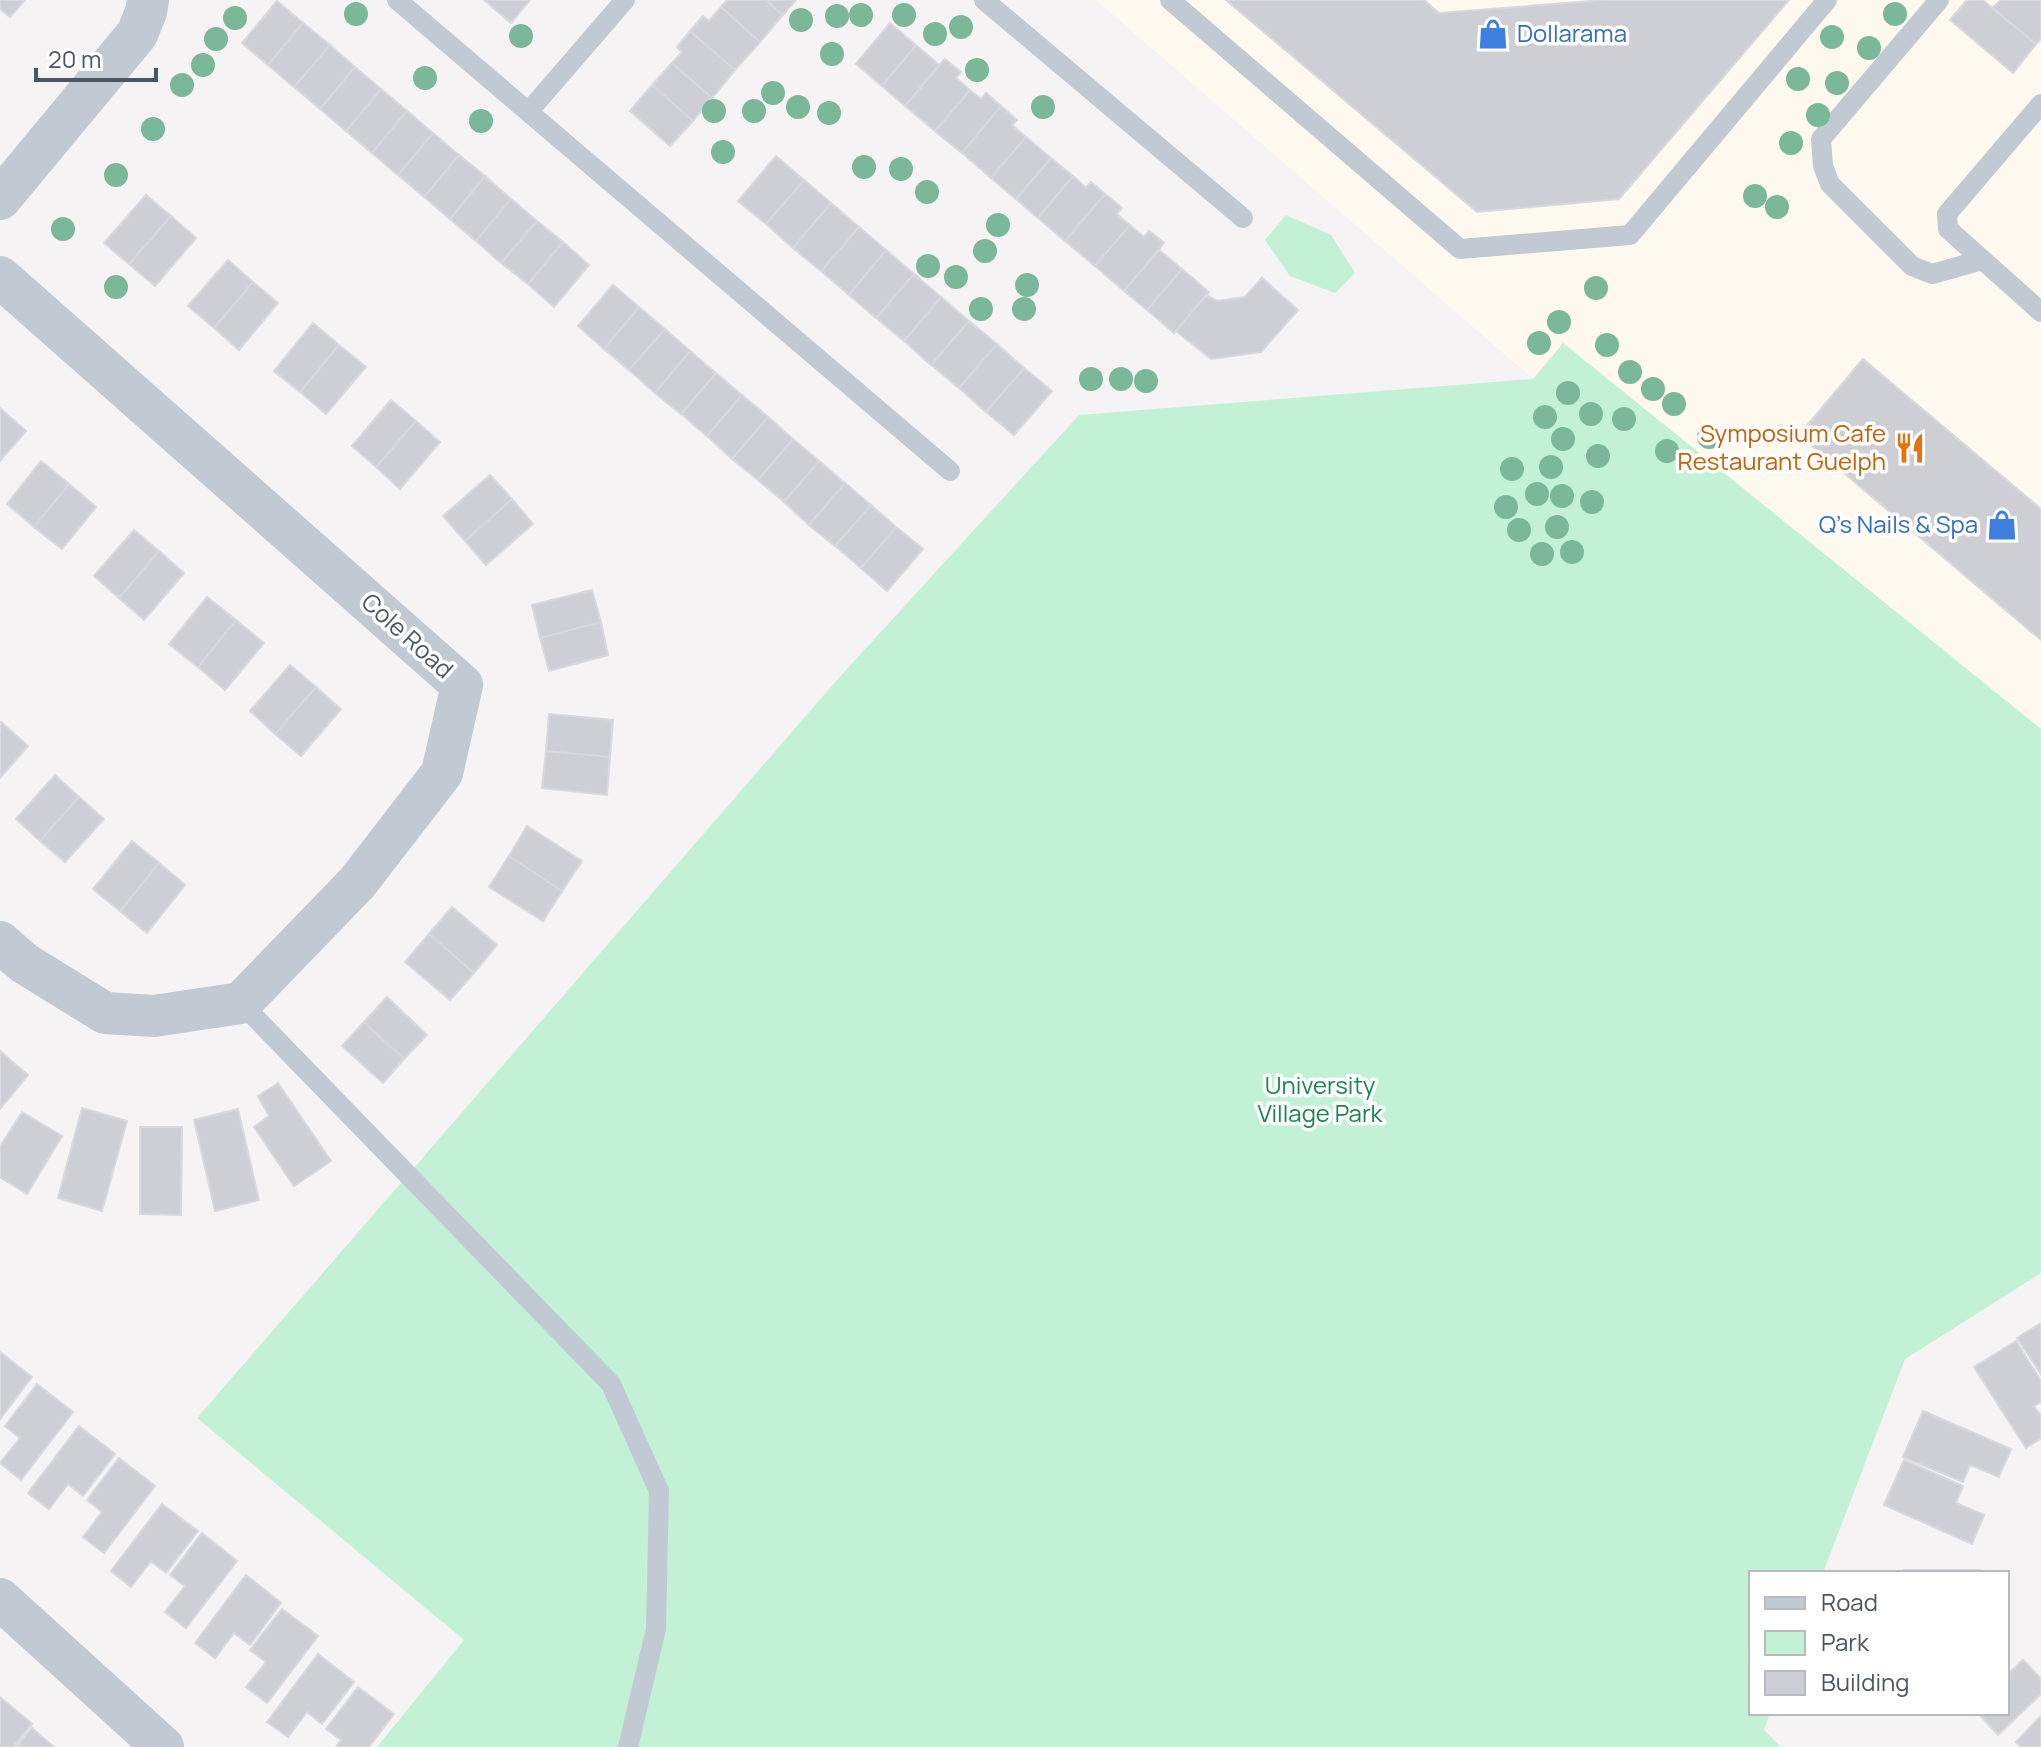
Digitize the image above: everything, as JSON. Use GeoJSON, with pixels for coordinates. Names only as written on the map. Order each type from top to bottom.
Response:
{"type":"FeatureCollection","features":[{"type":"Feature","properties":{"kind":"street"},"geometry":{"type":"LineString","coordinates":[[0,199],[137,34],[148,0]]}},
{"type":"Feature","properties":{"kind":"street","name":"Cole Road"},"geometry":{"type":"LineString","coordinates":[[0,277],[462,685],[442,773],[357,883],[241,1003]]}},
{"type":"Feature","properties":{"kind":"street"},"geometry":{"type":"LineString","coordinates":[[0,942],[24,963],[105,1013],[154,1016],[241,1003]]}},
{"type":"Feature","properties":{"kind":"street"},"geometry":{"type":"LineString","coordinates":[[0,1599],[163,1747]]}},
{"type":"Feature","properties":{"kind":"lane"},"geometry":{"type":"LineString","coordinates":[[397,0],[950,471]]}},
{"type":"Feature","properties":{"kind":"lane"},"geometry":{"type":"LineString","coordinates":[[529,111],[625,0]]}},
{"type":"Feature","properties":{"kind":"lane"},"geometry":{"type":"LineString","coordinates":[[984,0],[1243,218]]}},
{"type":"Feature","properties":{"kind":"lane"},"geometry":{"type":"LineString","coordinates":[[1170,0],[1460,249],[1630,235],[1827,0]]}},
{"type":"Feature","properties":{"kind":"lane"},"geometry":{"type":"LineString","coordinates":[[1939,0],[1821,139],[1823,166],[1830,184],[1912,266],[1932,274],[1982,260]]}},
{"type":"Feature","properties":{"kind":"lane"},"geometry":{"type":"LineString","coordinates":[[2041,104],[1947,214],[1948,229],[2041,312]]}},
{"type":"Feature","properties":{"kind":"lane"},"geometry":{"type":"LineString","coordinates":[[241,1003],[611,1384],[659,1491],[656,1629],[628,1747]]}},
{"type":"Feature","properties":{"kind":"shaded area"},"geometry":{"type":"Polygon","coordinates":[[[1096,0],[2041,0],[2041,729],[1564,343],[1533,379],[1096,0]]]}},
{"type":"Feature","properties":{"kind":"green space"},"geometry":{"type":"Polygon","coordinates":[[[1286,215],[1331,235],[1355,273],[1335,293],[1290,276],[1265,240],[1286,215]]]}},
{"type":"Feature","properties":{"kind":"green space","name":"University Village Park"},"geometry":{"type":"Polygon","coordinates":[[[1563,343],[2041,729],[2041,1273],[1905,1359],[1824,1571],[1749,1571],[1749,1715],[1769,1715],[1764,1730],[1781,1747],[377,1747],[464,1640],[197,1418],[837,680],[1079,415],[1533,379],[1563,343]]]}},
{"type":"Feature","properties":{"kind":"building"},"geometry":{"type":"Polygon","coordinates":[[[0,0],[25,0],[10,17],[0,9],[0,0]]]}},
{"type":"Feature","properties":{"kind":"building"},"geometry":{"type":"Polygon","coordinates":[[[484,0],[530,0],[511,23],[484,0]]]}},
{"type":"Feature","properties":{"kind":"building"},"geometry":{"type":"Polygon","coordinates":[[[727,0],[766,0],[783,15],[760,42],[721,7],[727,0]]]}},
{"type":"Feature","properties":{"kind":"building"},"geometry":{"type":"Polygon","coordinates":[[[766,0],[796,0],[783,15],[766,0]]]}},
{"type":"Feature","properties":{"kind":"building"},"geometry":{"type":"Polygon","coordinates":[[[1226,0],[1424,0],[1439,13],[1604,0],[1789,0],[1619,199],[1477,212],[1226,0]]]}},
{"type":"Feature","properties":{"kind":"building"},"geometry":{"type":"Polygon","coordinates":[[[1967,0],[1983,0],[2036,44],[2013,73],[1950,20],[1967,0]]]}},
{"type":"Feature","properties":{"kind":"building"},"geometry":{"type":"Polygon","coordinates":[[[2001,0],[2041,0],[2041,39],[2036,44],[1992,8],[2001,0]]]}},
{"type":"Feature","properties":{"kind":"building"},"geometry":{"type":"Polygon","coordinates":[[[277,1],[303,23],[268,65],[242,43],[277,1]]]}},
{"type":"Feature","properties":{"kind":"building"},"geometry":{"type":"Polygon","coordinates":[[[721,7],[760,42],[735,70],[690,31],[703,16],[709,21],[721,7]]]}},
{"type":"Feature","properties":{"kind":"building"},"geometry":{"type":"Polygon","coordinates":[[[303,23],[330,45],[294,87],[268,65],[303,23]]]}},
{"type":"Feature","properties":{"kind":"building"},"geometry":{"type":"Polygon","coordinates":[[[890,23],[916,45],[882,86],[856,64],[890,23]]]}},
{"type":"Feature","properties":{"kind":"building"},"geometry":{"type":"Polygon","coordinates":[[[690,31],[735,70],[712,98],[672,63],[682,52],[677,47],[690,31]]]}},
{"type":"Feature","properties":{"kind":"building"},"geometry":{"type":"Polygon","coordinates":[[[330,45],[355,67],[320,109],[294,87],[330,45]]]}},
{"type":"Feature","properties":{"kind":"building"},"geometry":{"type":"Polygon","coordinates":[[[916,45],[939,65],[905,106],[882,86],[916,45]]]}},
{"type":"Feature","properties":{"kind":"building"},"geometry":{"type":"Polygon","coordinates":[[[945,59],[961,72],[956,78],[970,90],[935,131],[905,106],[945,59]]]}},
{"type":"Feature","properties":{"kind":"building"},"geometry":{"type":"Polygon","coordinates":[[[672,63],[712,98],[693,121],[652,85],[672,63]]]}},
{"type":"Feature","properties":{"kind":"building"},"geometry":{"type":"Polygon","coordinates":[[[355,67],[381,89],[346,131],[320,109],[355,67]]]}},
{"type":"Feature","properties":{"kind":"building"},"geometry":{"type":"Polygon","coordinates":[[[652,85],[693,121],[670,146],[630,111],[652,85]]]}},
{"type":"Feature","properties":{"kind":"building"},"geometry":{"type":"Polygon","coordinates":[[[381,89],[407,111],[372,153],[346,131],[381,89]]]}},
{"type":"Feature","properties":{"kind":"building"},"geometry":{"type":"Polygon","coordinates":[[[970,90],[981,99],[986,93],[1001,106],[962,153],[935,131],[970,90]]]}},
{"type":"Feature","properties":{"kind":"building"},"geometry":{"type":"Polygon","coordinates":[[[1001,106],[1017,120],[1012,125],[1026,137],[991,178],[962,153],[1001,106]]]}},
{"type":"Feature","properties":{"kind":"building"},"geometry":{"type":"Polygon","coordinates":[[[407,111],[433,133],[398,175],[372,153],[407,111]]]}},
{"type":"Feature","properties":{"kind":"building"},"geometry":{"type":"Polygon","coordinates":[[[433,133],[459,155],[424,197],[398,175],[433,133]]]}},
{"type":"Feature","properties":{"kind":"building"},"geometry":{"type":"Polygon","coordinates":[[[1026,137],[1051,158],[1016,199],[991,178],[1026,137]]]}},
{"type":"Feature","properties":{"kind":"building"},"geometry":{"type":"Polygon","coordinates":[[[459,155],[485,176],[450,219],[424,197],[459,155]]]}},
{"type":"Feature","properties":{"kind":"building"},"geometry":{"type":"Polygon","coordinates":[[[776,156],[804,180],[766,224],[738,201],[776,156]]]}},
{"type":"Feature","properties":{"kind":"building"},"geometry":{"type":"Polygon","coordinates":[[[1051,158],[1073,176],[1038,218],[1016,199],[1051,158]]]}},
{"type":"Feature","properties":{"kind":"building"},"geometry":{"type":"Polygon","coordinates":[[[485,176],[511,199],[476,241],[450,219],[485,176]]]}},
{"type":"Feature","properties":{"kind":"building"},"geometry":{"type":"Polygon","coordinates":[[[1073,176],[1086,188],[1091,182],[1105,194],[1065,241],[1038,218],[1073,176]]]}},
{"type":"Feature","properties":{"kind":"building"},"geometry":{"type":"Polygon","coordinates":[[[804,180],[831,203],[793,248],[766,224],[804,180]]]}},
{"type":"Feature","properties":{"kind":"building"},"geometry":{"type":"Polygon","coordinates":[[[1105,194],[1122,208],[1117,214],[1130,225],[1095,266],[1065,241],[1105,194]]]}},
{"type":"Feature","properties":{"kind":"building"},"geometry":{"type":"Polygon","coordinates":[[[146,195],[171,216],[129,264],[104,243],[146,195]]]}},
{"type":"Feature","properties":{"kind":"building"},"geometry":{"type":"Polygon","coordinates":[[[511,199],[537,221],[501,263],[476,241],[511,199]]]}},
{"type":"Feature","properties":{"kind":"building"},"geometry":{"type":"Polygon","coordinates":[[[831,203],[859,227],[821,271],[793,248],[831,203]]]}},
{"type":"Feature","properties":{"kind":"building"},"geometry":{"type":"Polygon","coordinates":[[[171,216],[196,238],[155,286],[129,264],[171,216]]]}},
{"type":"Feature","properties":{"kind":"building"},"geometry":{"type":"Polygon","coordinates":[[[537,221],[563,242],[528,284],[501,263],[537,221]]]}},
{"type":"Feature","properties":{"kind":"building"},"geometry":{"type":"Polygon","coordinates":[[[1130,225],[1144,237],[1149,231],[1164,243],[1124,291],[1095,266],[1130,225]]]}},
{"type":"Feature","properties":{"kind":"building"},"geometry":{"type":"Polygon","coordinates":[[[859,227],[886,250],[849,295],[821,271],[859,227]]]}},
{"type":"Feature","properties":{"kind":"building"},"geometry":{"type":"Polygon","coordinates":[[[563,242],[589,265],[554,307],[528,284],[563,242]]]}},
{"type":"Feature","properties":{"kind":"building"},"geometry":{"type":"Polygon","coordinates":[[[886,250],[914,274],[876,318],[849,295],[886,250]]]}},
{"type":"Feature","properties":{"kind":"building"},"geometry":{"type":"Polygon","coordinates":[[[1159,250],[1182,269],[1147,310],[1124,291],[1159,250]]]}},
{"type":"Feature","properties":{"kind":"building"},"geometry":{"type":"Polygon","coordinates":[[[228,260],[253,282],[214,328],[188,306],[228,260]]]}},
{"type":"Feature","properties":{"kind":"building"},"geometry":{"type":"Polygon","coordinates":[[[1182,269],[1209,292],[1174,333],[1147,310],[1182,269]]]}},
{"type":"Feature","properties":{"kind":"building"},"geometry":{"type":"Polygon","coordinates":[[[914,274],[941,297],[904,341],[876,318],[914,274]]]}},
{"type":"Feature","properties":{"kind":"building"},"geometry":{"type":"Polygon","coordinates":[[[1262,278],[1298,310],[1261,352],[1211,359],[1176,331],[1206,295],[1217,301],[1245,297],[1262,278]]]}},
{"type":"Feature","properties":{"kind":"building"},"geometry":{"type":"Polygon","coordinates":[[[253,282],[278,303],[239,350],[214,328],[253,282]]]}},
{"type":"Feature","properties":{"kind":"building"},"geometry":{"type":"Polygon","coordinates":[[[613,285],[639,307],[604,349],[578,326],[613,285]]]}},
{"type":"Feature","properties":{"kind":"building"},"geometry":{"type":"Polygon","coordinates":[[[941,297],[969,321],[931,365],[904,341],[941,297]]]}},
{"type":"Feature","properties":{"kind":"building"},"geometry":{"type":"Polygon","coordinates":[[[639,307],[665,329],[629,370],[604,349],[639,307]]]}},
{"type":"Feature","properties":{"kind":"building"},"geometry":{"type":"Polygon","coordinates":[[[969,321],[997,344],[959,388],[931,365],[969,321]]]}},
{"type":"Feature","properties":{"kind":"building"},"geometry":{"type":"Polygon","coordinates":[[[313,323],[339,345],[300,392],[274,371],[313,323]]]}},
{"type":"Feature","properties":{"kind":"building"},"geometry":{"type":"Polygon","coordinates":[[[665,329],[690,351],[655,393],[629,370],[665,329]]]}},
{"type":"Feature","properties":{"kind":"building"},"geometry":{"type":"Polygon","coordinates":[[[997,344],[1024,368],[986,412],[959,388],[997,344]]]}},
{"type":"Feature","properties":{"kind":"building"},"geometry":{"type":"Polygon","coordinates":[[[339,345],[366,367],[326,414],[300,392],[339,345]]]}},
{"type":"Feature","properties":{"kind":"building"},"geometry":{"type":"Polygon","coordinates":[[[690,351],[716,373],[681,414],[655,393],[690,351]]]}},
{"type":"Feature","properties":{"kind":"building"},"geometry":{"type":"Polygon","coordinates":[[[1863,359],[2041,509],[2041,640],[1799,435],[1863,359]]]}},
{"type":"Feature","properties":{"kind":"building"},"geometry":{"type":"Polygon","coordinates":[[[1024,368],[1052,391],[1014,435],[986,412],[1024,368]]]}},
{"type":"Feature","properties":{"kind":"building"},"geometry":{"type":"Polygon","coordinates":[[[716,373],[742,395],[707,436],[681,414],[716,373]]]}},
{"type":"Feature","properties":{"kind":"building"},"geometry":{"type":"Polygon","coordinates":[[[742,395],[768,417],[732,459],[707,436],[742,395]]]}},
{"type":"Feature","properties":{"kind":"building"},"geometry":{"type":"Polygon","coordinates":[[[391,400],[416,421],[376,467],[352,446],[391,400]]]}},
{"type":"Feature","properties":{"kind":"building"},"geometry":{"type":"Polygon","coordinates":[[[0,408],[26,431],[0,461],[0,408]]]}},
{"type":"Feature","properties":{"kind":"building"},"geometry":{"type":"Polygon","coordinates":[[[768,417],[793,439],[758,480],[732,459],[768,417]]]}},
{"type":"Feature","properties":{"kind":"building"},"geometry":{"type":"Polygon","coordinates":[[[416,421],[440,442],[400,489],[376,467],[416,421]]]}},
{"type":"Feature","properties":{"kind":"building"},"geometry":{"type":"Polygon","coordinates":[[[793,439],[819,461],[784,502],[758,480],[793,439]]]}},
{"type":"Feature","properties":{"kind":"building"},"geometry":{"type":"Polygon","coordinates":[[[41,461],[69,484],[34,527],[7,504],[41,461]]]}},
{"type":"Feature","properties":{"kind":"building"},"geometry":{"type":"Polygon","coordinates":[[[819,461],[845,483],[809,525],[784,502],[819,461]]]}},
{"type":"Feature","properties":{"kind":"building"},"geometry":{"type":"Polygon","coordinates":[[[490,475],[512,499],[465,541],[443,516],[490,475]]]}},
{"type":"Feature","properties":{"kind":"building"},"geometry":{"type":"Polygon","coordinates":[[[845,483],[871,505],[835,546],[809,525],[845,483]]]}},
{"type":"Feature","properties":{"kind":"building"},"geometry":{"type":"Polygon","coordinates":[[[69,484],[96,507],[62,549],[34,527],[69,484]]]}},
{"type":"Feature","properties":{"kind":"building"},"geometry":{"type":"Polygon","coordinates":[[[512,499],[533,524],[486,565],[465,541],[512,499]]]}},
{"type":"Feature","properties":{"kind":"building"},"geometry":{"type":"Polygon","coordinates":[[[871,505],[896,527],[861,568],[835,546],[871,505]]]}},
{"type":"Feature","properties":{"kind":"building"},"geometry":{"type":"Polygon","coordinates":[[[896,527],[923,549],[887,591],[861,568],[896,527]]]}},
{"type":"Feature","properties":{"kind":"building"},"geometry":{"type":"Polygon","coordinates":[[[134,530],[159,551],[119,598],[94,576],[134,530]]]}},
{"type":"Feature","properties":{"kind":"building"},"geometry":{"type":"Polygon","coordinates":[[[159,551],[184,573],[144,620],[119,598],[159,551]]]}},
{"type":"Feature","properties":{"kind":"building"},"geometry":{"type":"Polygon","coordinates":[[[592,590],[601,622],[540,638],[532,605],[592,590]]]}},
{"type":"Feature","properties":{"kind":"building"},"geometry":{"type":"Polygon","coordinates":[[[207,597],[236,620],[198,667],[169,644],[207,597]]]}},
{"type":"Feature","properties":{"kind":"building"},"geometry":{"type":"Polygon","coordinates":[[[236,620],[264,643],[225,690],[198,667],[236,620]]]}},
{"type":"Feature","properties":{"kind":"building"},"geometry":{"type":"Polygon","coordinates":[[[601,622],[608,655],[549,671],[540,638],[601,622]]]}},
{"type":"Feature","properties":{"kind":"building"},"geometry":{"type":"Polygon","coordinates":[[[290,665],[316,687],[275,734],[250,711],[290,665]]]}},
{"type":"Feature","properties":{"kind":"building"},"geometry":{"type":"Polygon","coordinates":[[[316,687],[341,709],[301,756],[275,734],[316,687]]]}},
{"type":"Feature","properties":{"kind":"building"},"geometry":{"type":"Polygon","coordinates":[[[549,714],[613,720],[610,757],[546,751],[549,714]]]}},
{"type":"Feature","properties":{"kind":"building"},"geometry":{"type":"Polygon","coordinates":[[[0,723],[28,746],[0,778],[0,723]]]}},
{"type":"Feature","properties":{"kind":"building"},"geometry":{"type":"Polygon","coordinates":[[[546,751],[610,757],[607,795],[542,788],[546,751]]]}},
{"type":"Feature","properties":{"kind":"building"},"geometry":{"type":"Polygon","coordinates":[[[55,775],[79,797],[40,841],[16,819],[55,775]]]}},
{"type":"Feature","properties":{"kind":"building"},"geometry":{"type":"Polygon","coordinates":[[[79,797],[104,819],[65,862],[40,841],[79,797]]]}},
{"type":"Feature","properties":{"kind":"building"},"geometry":{"type":"Polygon","coordinates":[[[527,826],[582,861],[562,891],[509,856],[527,826]]]}},
{"type":"Feature","properties":{"kind":"building"},"geometry":{"type":"Polygon","coordinates":[[[132,841],[159,863],[120,911],[93,889],[132,841]]]}},
{"type":"Feature","properties":{"kind":"building"},"geometry":{"type":"Polygon","coordinates":[[[509,856],[562,891],[543,921],[489,887],[509,856]]]}},
{"type":"Feature","properties":{"kind":"building"},"geometry":{"type":"Polygon","coordinates":[[[159,863],[185,885],[147,933],[120,911],[159,863]]]}},
{"type":"Feature","properties":{"kind":"building"},"geometry":{"type":"Polygon","coordinates":[[[452,907],[497,945],[474,973],[429,934],[452,907]]]}},
{"type":"Feature","properties":{"kind":"building"},"geometry":{"type":"Polygon","coordinates":[[[429,934],[474,973],[450,1000],[405,962],[429,934]]]}},
{"type":"Feature","properties":{"kind":"building"},"geometry":{"type":"Polygon","coordinates":[[[387,997],[427,1035],[404,1059],[364,1022],[387,997]]]}},
{"type":"Feature","properties":{"kind":"building"},"geometry":{"type":"Polygon","coordinates":[[[364,1022],[404,1059],[383,1083],[342,1046],[364,1022]]]}},
{"type":"Feature","properties":{"kind":"building"},"geometry":{"type":"Polygon","coordinates":[[[0,1051],[28,1075],[0,1109],[0,1051]]]}},
{"type":"Feature","properties":{"kind":"building"},"geometry":{"type":"Polygon","coordinates":[[[278,1083],[331,1161],[294,1186],[254,1127],[269,1116],[258,1096],[278,1083]]]}},
{"type":"Feature","properties":{"kind":"building"},"geometry":{"type":"Polygon","coordinates":[[[82,1108],[127,1121],[102,1211],[58,1198],[82,1108]]]}},
{"type":"Feature","properties":{"kind":"building"},"geometry":{"type":"Polygon","coordinates":[[[238,1109],[259,1200],[215,1211],[194,1120],[238,1109]]]}},
{"type":"Feature","properties":{"kind":"building"},"geometry":{"type":"Polygon","coordinates":[[[22,1112],[62,1136],[27,1194],[0,1177],[0,1147],[22,1112]]]}},
{"type":"Feature","properties":{"kind":"building"},"geometry":{"type":"Polygon","coordinates":[[[140,1127],[182,1127],[181,1215],[140,1214],[140,1127]]]}},
{"type":"Feature","properties":{"kind":"building"},"geometry":{"type":"Polygon","coordinates":[[[2041,1323],[2041,1374],[2017,1338],[2041,1323]]]}},
{"type":"Feature","properties":{"kind":"building"},"geometry":{"type":"Polygon","coordinates":[[[2016,1341],[2041,1381],[2041,1402],[2034,1406],[2041,1416],[2041,1438],[2026,1448],[1974,1367],[2016,1341]]]}},
{"type":"Feature","properties":{"kind":"building"},"geometry":{"type":"Polygon","coordinates":[[[0,1352],[32,1377],[0,1419],[0,1352]]]}},
{"type":"Feature","properties":{"kind":"building"},"geometry":{"type":"Polygon","coordinates":[[[37,1384],[73,1412],[21,1480],[0,1463],[20,1438],[5,1426],[37,1384]]]}},
{"type":"Feature","properties":{"kind":"building"},"geometry":{"type":"Polygon","coordinates":[[[1923,1411],[2011,1449],[1999,1477],[1970,1465],[1963,1482],[1903,1457],[1923,1411]]]}},
{"type":"Feature","properties":{"kind":"building"},"geometry":{"type":"Polygon","coordinates":[[[79,1426],[115,1454],[83,1496],[68,1484],[49,1509],[28,1493],[79,1426]]]}},
{"type":"Feature","properties":{"kind":"building"},"geometry":{"type":"Polygon","coordinates":[[[119,1458],[155,1486],[104,1553],[83,1537],[102,1512],[87,1500],[119,1458]]]}},
{"type":"Feature","properties":{"kind":"building"},"geometry":{"type":"Polygon","coordinates":[[[1904,1460],[1963,1486],[1956,1503],[1984,1515],[1972,1544],[1884,1505],[1904,1460]]]}},
{"type":"Feature","properties":{"kind":"building"},"geometry":{"type":"Polygon","coordinates":[[[162,1504],[198,1531],[166,1573],[151,1561],[131,1587],[111,1571],[162,1504]]]}},
{"type":"Feature","properties":{"kind":"building"},"geometry":{"type":"Polygon","coordinates":[[[202,1533],[237,1561],[186,1628],[165,1612],[185,1586],[170,1575],[202,1533]]]}},
{"type":"Feature","properties":{"kind":"building"},"geometry":{"type":"Polygon","coordinates":[[[1904,1570],[1980,1570],[1980,1571],[1904,1570]]]}},
{"type":"Feature","properties":{"kind":"building"},"geometry":{"type":"Polygon","coordinates":[[[246,1575],[281,1603],[250,1645],[234,1633],[215,1658],[195,1643],[246,1575]]]}},
{"type":"Feature","properties":{"kind":"building"},"geometry":{"type":"Polygon","coordinates":[[[282,1609],[318,1636],[267,1703],[246,1687],[266,1662],[250,1650],[282,1609]]]}},
{"type":"Feature","properties":{"kind":"building"},"geometry":{"type":"Polygon","coordinates":[[[318,1654],[354,1682],[322,1724],[307,1712],[288,1737],[267,1722],[318,1654]]]}},
{"type":"Feature","properties":{"kind":"building"},"geometry":{"type":"Polygon","coordinates":[[[2023,1660],[2041,1679],[2041,1694],[1998,1735],[1980,1715],[2009,1715],[2009,1673],[2023,1660]]]}},
{"type":"Feature","properties":{"kind":"building"},"geometry":{"type":"Polygon","coordinates":[[[358,1687],[394,1714],[369,1747],[336,1747],[341,1740],[326,1729],[358,1687]]]}},
{"type":"Feature","properties":{"kind":"building"},"geometry":{"type":"Polygon","coordinates":[[[0,1697],[32,1724],[13,1747],[0,1747],[0,1697]]]}},
{"type":"Feature","properties":{"kind":"building"},"geometry":{"type":"Polygon","coordinates":[[[2041,1716],[2041,1747],[2021,1747],[2016,1742],[2041,1716]]]}},
{"type":"Feature","properties":{"kind":"building"},"geometry":{"type":"Polygon","coordinates":[[[32,1728],[54,1747],[16,1747],[32,1728]]]}},
{"type":"Feature","properties":{"kind":"place","name":"Dollarama"},"geometry":{"type":"Point","coordinates":[1493,34]}},
{"type":"Feature","properties":{"kind":"place","name":"Symposium Cafe Restaurant Guelph"},"geometry":{"type":"Point","coordinates":[1910,448]}},
{"type":"Feature","properties":{"kind":"place","name":"Q's Nails & Spa"},"geometry":{"type":"Point","coordinates":[2002,525]}}]}
